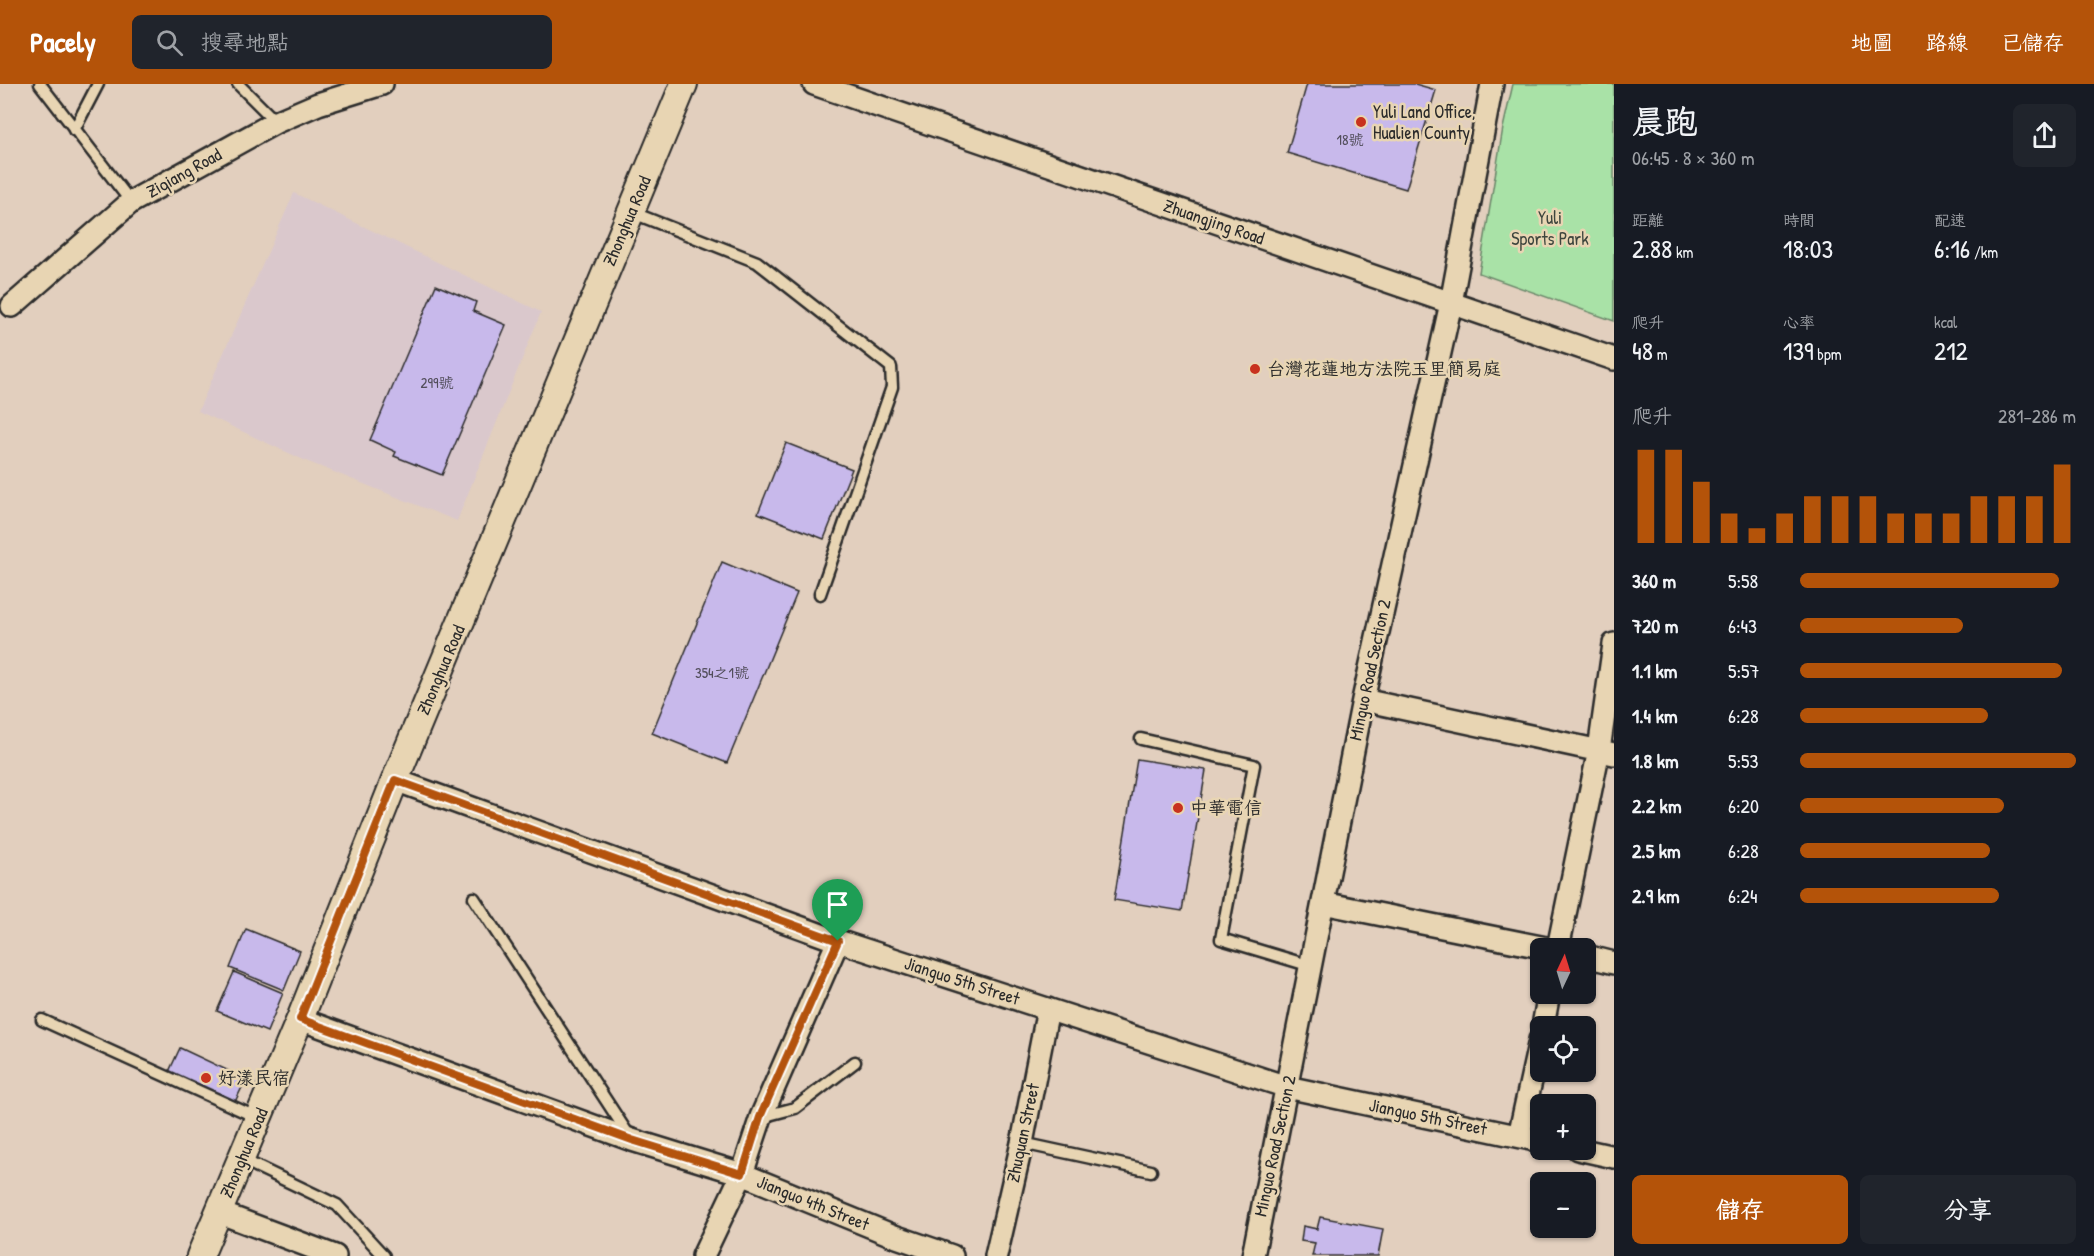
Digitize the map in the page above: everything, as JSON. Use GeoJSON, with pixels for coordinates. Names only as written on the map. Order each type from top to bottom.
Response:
{"type":"FeatureCollection","features":[{"type":"Feature","properties":{"kind":"street","name":"Ziqiang Road"},"geometry":{"type":"LineString","coordinates":[[6,304],[131,202],[276,122],[318,104],[382,84]]}},
{"type":"Feature","properties":{"kind":"street","name":"Zhonghua Road"},"geometry":{"type":"LineString","coordinates":[[200,1256],[300,1019],[395,780],[684,84]]}},
{"type":"Feature","properties":{"kind":"street","name":"Zhuangjing Road"},"geometry":{"type":"LineString","coordinates":[[813,84],[1614,359]]}},
{"type":"Feature","properties":{"kind":"street","name":"Minguo Road Section 2"},"geometry":{"type":"LineString","coordinates":[[1252,1256],[1363,700],[1451,303],[1492,84]]}},
{"type":"Feature","properties":{"kind":"street"},"geometry":{"type":"LineString","coordinates":[[1560,938],[1607,752],[1614,644]]}},
{"type":"Feature","properties":{"kind":"street"},"geometry":{"type":"LineString","coordinates":[[1363,700],[1607,752]]}},
{"type":"Feature","properties":{"kind":"street","name":"Jianguo 5th Street"},"geometry":{"type":"LineString","coordinates":[[395,780],[838,941],[1287,1087],[1530,1139]]}},
{"type":"Feature","properties":{"kind":"street"},"geometry":{"type":"LineString","coordinates":[[1323,903],[1530,945]]}},
{"type":"Feature","properties":{"kind":"street"},"geometry":{"type":"LineString","coordinates":[[703,1256],[742,1174],[760,1117],[838,941]]}},
{"type":"Feature","properties":{"kind":"street"},"geometry":{"type":"LineString","coordinates":[[1596,958],[1614,963]]}},
{"type":"Feature","properties":{"kind":"street","name":"Zhuquan Street"},"geometry":{"type":"LineString","coordinates":[[996,1256],[1022,1143],[1048,1009]]}},
{"type":"Feature","properties":{"kind":"street","name":"Jianguo 4th Street"},"geometry":{"type":"LineString","coordinates":[[300,1019],[632,1140],[742,1174],[894,1236],[952,1256]]}},
{"type":"Feature","properties":{"kind":"street"},"geometry":{"type":"LineString","coordinates":[[1519,1137],[1531,1082]]}},
{"type":"Feature","properties":{"kind":"street"},"geometry":{"type":"LineString","coordinates":[[1596,1153],[1614,1157]]}},
{"type":"Feature","properties":{"kind":"street"},"geometry":{"type":"LineString","coordinates":[[218,1212],[335,1256]]}},
{"type":"Feature","properties":{"kind":"lane"},"geometry":{"type":"LineString","coordinates":[[30,84],[43,87],[131,202]]}},
{"type":"Feature","properties":{"kind":"lane"},"geometry":{"type":"LineString","coordinates":[[74,130],[98,84]]}},
{"type":"Feature","properties":{"kind":"lane"},"geometry":{"type":"LineString","coordinates":[[238,84],[276,122]]}},
{"type":"Feature","properties":{"kind":"lane"},"geometry":{"type":"LineString","coordinates":[[631,212],[757,262],[891,367],[892,387],[820,594]]}},
{"type":"Feature","properties":{"kind":"lane"},"geometry":{"type":"LineString","coordinates":[[1141,739],[1254,765],[1221,939],[1311,966]]}},
{"type":"Feature","properties":{"kind":"lane"},"geometry":{"type":"LineString","coordinates":[[474,898],[632,1140]]}},
{"type":"Feature","properties":{"kind":"lane"},"geometry":{"type":"LineString","coordinates":[[42,1020],[258,1118]]}},
{"type":"Feature","properties":{"kind":"lane"},"geometry":{"type":"LineString","coordinates":[[760,1117],[795,1108],[855,1062]]}},
{"type":"Feature","properties":{"kind":"lane"},"geometry":{"type":"LineString","coordinates":[[1022,1143],[1152,1171]]}},
{"type":"Feature","properties":{"kind":"lane"},"geometry":{"type":"LineString","coordinates":[[241,1159],[338,1205],[384,1256]]}},
{"type":"Feature","properties":{"kind":"shaded area"},"geometry":{"type":"Polygon","coordinates":[[[294,193],[541,312],[457,521],[306,461],[198,411],[294,193]]]}},
{"type":"Feature","properties":{"kind":"green space","name":"Yuli Sports Park"},"geometry":{"type":"Polygon","coordinates":[[[1513,84],[1614,84],[1614,321],[1479,273],[1503,128],[1513,84]]]}},
{"type":"Feature","properties":{"kind":"building","name":"Yuli Land Office, Hualien County"},"geometry":{"type":"Polygon","coordinates":[[[1307,84],[1415,84],[1436,90],[1406,189],[1287,153],[1307,84]]]}},
{"type":"Feature","properties":{"kind":"building"},"geometry":{"type":"Polygon","coordinates":[[[436,285],[476,302],[473,311],[506,325],[442,475],[394,456],[396,452],[370,440],[436,285]]]}},
{"type":"Feature","properties":{"kind":"building"},"geometry":{"type":"Polygon","coordinates":[[[786,443],[852,469],[824,539],[758,513],[786,443]]]}},
{"type":"Feature","properties":{"kind":"building"},"geometry":{"type":"Polygon","coordinates":[[[722,562],[797,593],[727,763],[652,733],[722,562]]]}},
{"type":"Feature","properties":{"kind":"building"},"geometry":{"type":"Polygon","coordinates":[[[1137,759],[1206,770],[1182,911],[1114,900],[1137,759]]]}},
{"type":"Feature","properties":{"kind":"building"},"geometry":{"type":"Polygon","coordinates":[[[246,929],[300,951],[284,990],[230,968],[246,929]]]}},
{"type":"Feature","properties":{"kind":"building"},"geometry":{"type":"Polygon","coordinates":[[[234,972],[283,993],[267,1032],[217,1011],[234,972]]]}},
{"type":"Feature","properties":{"kind":"building","name":"好漾民宿"},"geometry":{"type":"Polygon","coordinates":[[[180,1048],[246,1079],[232,1108],[167,1076],[180,1048]]]}},
{"type":"Feature","properties":{"kind":"building"},"geometry":{"type":"Polygon","coordinates":[[[1320,1217],[1383,1229],[1378,1256],[1312,1256],[1315,1243],[1301,1241],[1303,1226],[1317,1229],[1320,1217]]]}},
{"type":"Feature","properties":{"kind":"place","name":"Yuli Land Office, Hualien County"},"geometry":{"type":"Point","coordinates":[1361,122]}},
{"type":"Feature","properties":{"kind":"place","name":"台灣花蓮地方法院玉里簡易庭"},"geometry":{"type":"Point","coordinates":[1255,369]}},
{"type":"Feature","properties":{"kind":"place","name":"中華電信"},"geometry":{"type":"Point","coordinates":[1178,808]}},
{"type":"Feature","properties":{"kind":"place","name":"好漾民宿"},"geometry":{"type":"Point","coordinates":[206,1078]}},
{"type":"Feature","properties":{"kind":"route"},"geometry":{"type":"LineString","coordinates":[[395,780],[838,941],[760,1117],[742,1174],[632,1140],[300,1019],[395,780]]}}]}
